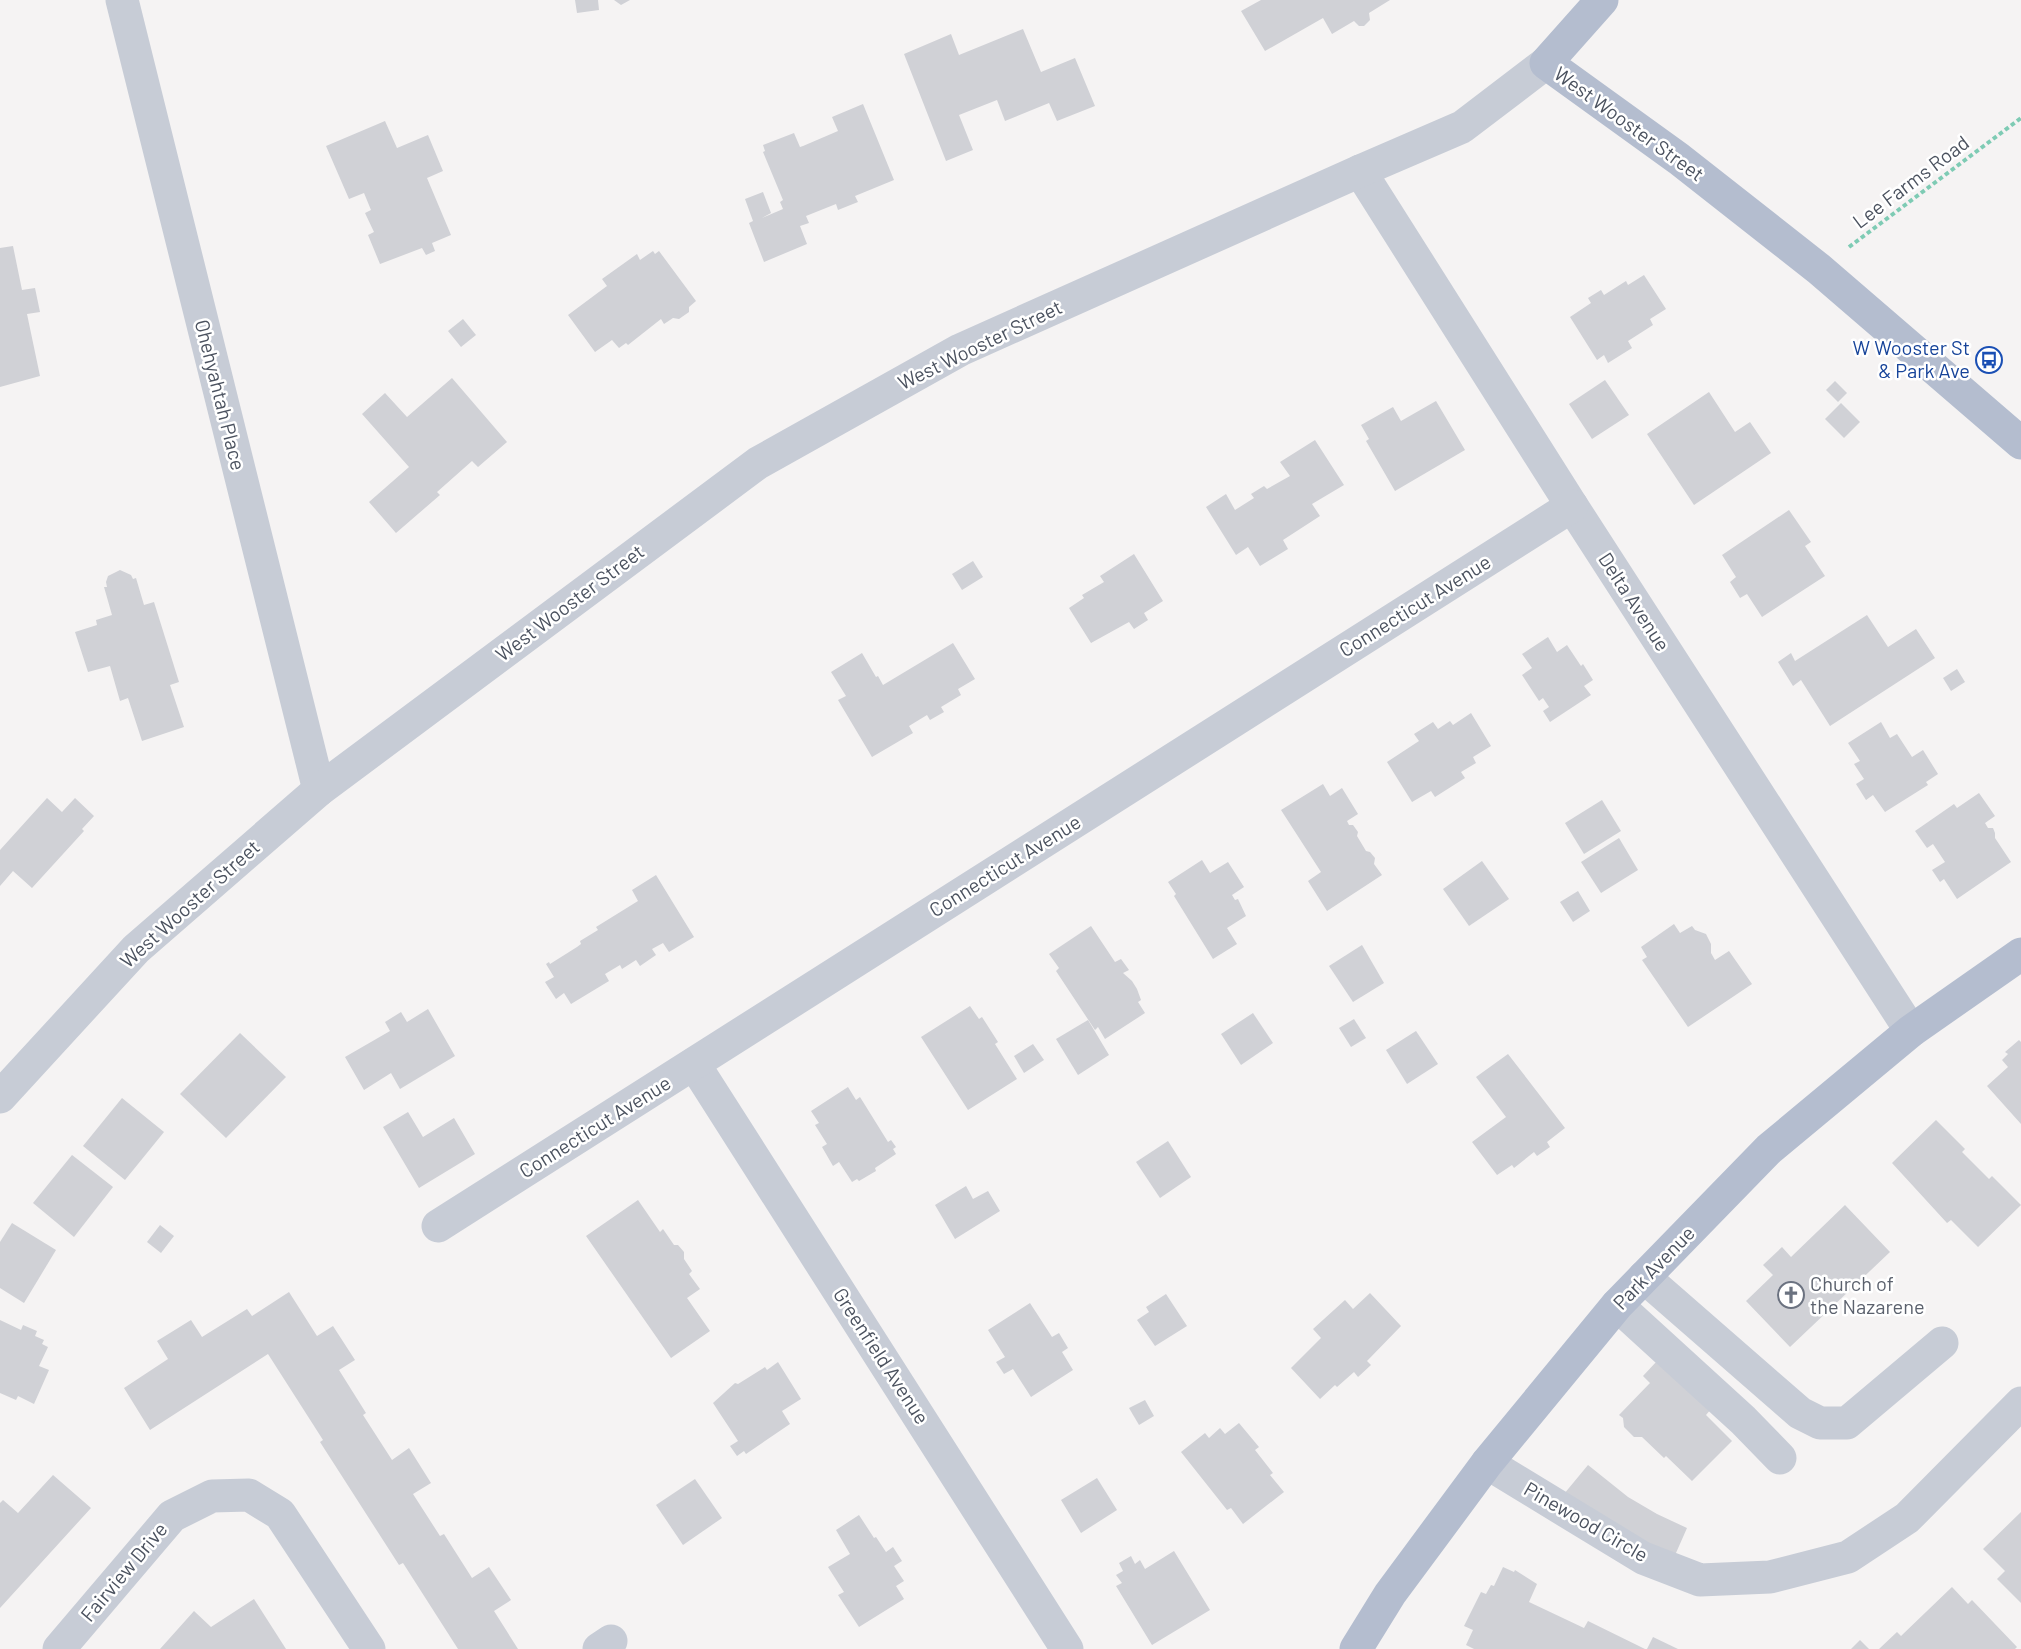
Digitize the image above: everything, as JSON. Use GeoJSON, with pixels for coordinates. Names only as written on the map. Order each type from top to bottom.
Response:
{"type":"FeatureCollection","features":[{"type":"Feature","properties":{"kind":"main road"},"geometry":{"type":"LineString","coordinates":[[1545,63],[1602,0]]}},
{"type":"Feature","properties":{"kind":"main road","name":"West Wooster Street"},"geometry":{"type":"LineString","coordinates":[[1545,63],[1678,159],[1819,269],[2021,442]]}},
{"type":"Feature","properties":{"kind":"main road","name":"Park Avenue"},"geometry":{"type":"LineString","coordinates":[[1356,1649],[1390,1594],[1487,1463],[1617,1305],[1769,1149],[1911,1031],[2021,954]]}},
{"type":"Feature","properties":{"kind":"street","name":"Ohehyahtah Place"},"geometry":{"type":"LineString","coordinates":[[122,0],[318,789]]}},
{"type":"Feature","properties":{"kind":"street","name":"West Wooster Street"},"geometry":{"type":"LineString","coordinates":[[0,1097],[136,949],[318,789],[758,463],[960,350],[1360,171],[1462,128],[1545,63]]}},
{"type":"Feature","properties":{"kind":"street","name":"Delta Avenue"},"geometry":{"type":"LineString","coordinates":[[1360,171],[1572,506],[1911,1031]]}},
{"type":"Feature","properties":{"kind":"street","name":"Connecticut Avenue"},"geometry":{"type":"LineString","coordinates":[[438,1226],[1572,506]]}},
{"type":"Feature","properties":{"kind":"street","name":"Greenfield Avenue"},"geometry":{"type":"LineString","coordinates":[[694,1064],[1067,1649]]}},
{"type":"Feature","properties":{"kind":"street"},"geometry":{"type":"LineString","coordinates":[[1644,1278],[1800,1413],[1820,1423],[1846,1423],[1942,1343]]}},
{"type":"Feature","properties":{"kind":"street"},"geometry":{"type":"LineString","coordinates":[[1617,1305],[1743,1420],[1780,1458]]}},
{"type":"Feature","properties":{"kind":"street","name":"Pinewood Circle"},"geometry":{"type":"LineString","coordinates":[[1487,1463],[1643,1558],[1700,1580],[1770,1577],[1848,1557],[1907,1518],[2021,1403]]}},
{"type":"Feature","properties":{"kind":"street","name":"Fairview Drive"},"geometry":{"type":"LineString","coordinates":[[58,1649],[172,1516],[212,1496],[249,1495],[280,1514],[369,1649]]}},
{"type":"Feature","properties":{"kind":"path","name":"Lee Farms Road"},"geometry":{"type":"LineString","coordinates":[[1819,269],[2021,118]]}},
{"type":"Feature","properties":{"kind":"building"},"geometry":{"type":"Polygon","coordinates":[[[575,0],[598,0],[599,10],[577,13],[575,0]]]}},
{"type":"Feature","properties":{"kind":"building"},"geometry":{"type":"Polygon","coordinates":[[[614,0],[630,0],[621,5],[614,0]]]}},
{"type":"Feature","properties":{"kind":"building"},"geometry":{"type":"Polygon","coordinates":[[[1261,0],[1390,0],[1369,13],[1370,20],[1364,26],[1359,26],[1354,21],[1332,34],[1323,18],[1265,51],[1241,11],[1261,0]]]}},
{"type":"Feature","properties":{"kind":"building"},"geometry":{"type":"Polygon","coordinates":[[[1023,29],[1041,72],[1075,58],[1095,106],[1057,121],[1049,103],[1005,121],[997,100],[959,115],[973,150],[946,161],[904,54],[951,34],[959,55],[1023,29]]]}},
{"type":"Feature","properties":{"kind":"building"},"geometry":{"type":"Polygon","coordinates":[[[863,104],[894,180],[855,196],[858,202],[838,210],[836,204],[806,216],[809,223],[800,226],[807,244],[764,262],[749,223],[753,221],[745,199],[763,192],[771,213],[762,218],[783,209],[780,202],[783,200],[763,152],[765,151],[763,145],[794,133],[800,147],[803,146],[838,131],[832,117],[863,104]]]}},
{"type":"Feature","properties":{"kind":"building"},"geometry":{"type":"Polygon","coordinates":[[[385,121],[397,148],[428,135],[443,171],[427,178],[451,235],[432,243],[435,251],[426,255],[422,248],[380,264],[368,235],[374,232],[365,213],[371,210],[364,193],[349,199],[326,146],[385,121]]]}},
{"type":"Feature","properties":{"kind":"building"},"geometry":{"type":"Polygon","coordinates":[[[13,246],[22,290],[35,288],[40,312],[27,314],[40,376],[0,387],[0,248],[13,246]]]}},
{"type":"Feature","properties":{"kind":"building"},"geometry":{"type":"Polygon","coordinates":[[[653,251],[655,254],[659,251],[696,301],[689,307],[689,312],[679,319],[673,318],[664,324],[661,319],[628,345],[626,343],[619,348],[612,340],[595,352],[568,315],[607,286],[602,279],[637,254],[640,260],[653,251]]]}},
{"type":"Feature","properties":{"kind":"building"},"geometry":{"type":"Polygon","coordinates":[[[1644,275],[1666,309],[1650,319],[1653,325],[1628,341],[1632,348],[1608,363],[1604,355],[1597,360],[1570,317],[1591,303],[1588,298],[1601,290],[1604,295],[1626,281],[1628,285],[1644,275]]]}},
{"type":"Feature","properties":{"kind":"building"},"geometry":{"type":"Polygon","coordinates":[[[463,319],[476,335],[461,347],[448,331],[463,319]]]}},
{"type":"Feature","properties":{"kind":"building"},"geometry":{"type":"Polygon","coordinates":[[[452,378],[507,442],[478,467],[472,461],[437,492],[440,495],[396,533],[369,502],[409,467],[362,414],[385,393],[407,417],[452,378]]]}},
{"type":"Feature","properties":{"kind":"building"},"geometry":{"type":"Polygon","coordinates":[[[1605,380],[1629,415],[1592,439],[1569,404],[1605,380]]]}},
{"type":"Feature","properties":{"kind":"building"},"geometry":{"type":"Polygon","coordinates":[[[1835,381],[1847,393],[1838,402],[1826,390],[1835,381]]]}},
{"type":"Feature","properties":{"kind":"building"},"geometry":{"type":"Polygon","coordinates":[[[1709,392],[1735,432],[1750,422],[1771,453],[1694,505],[1647,434],[1709,392]]]}},
{"type":"Feature","properties":{"kind":"building"},"geometry":{"type":"Polygon","coordinates":[[[1436,401],[1465,450],[1395,491],[1366,441],[1369,439],[1361,425],[1393,407],[1401,421],[1436,401]]]}},
{"type":"Feature","properties":{"kind":"building"},"geometry":{"type":"Polygon","coordinates":[[[1841,403],[1860,422],[1844,438],[1825,419],[1841,403]]]}},
{"type":"Feature","properties":{"kind":"building"},"geometry":{"type":"Polygon","coordinates":[[[1315,440],[1344,485],[1312,504],[1320,516],[1283,540],[1288,549],[1260,566],[1248,547],[1236,555],[1206,507],[1226,494],[1235,510],[1254,498],[1251,494],[1264,486],[1267,489],[1290,476],[1280,462],[1315,440]]]}},
{"type":"Feature","properties":{"kind":"building"},"geometry":{"type":"Polygon","coordinates":[[[1789,510],[1811,542],[1805,546],[1825,576],[1762,617],[1747,594],[1740,598],[1730,582],[1736,577],[1722,555],[1789,510]]]}},
{"type":"Feature","properties":{"kind":"building"},"geometry":{"type":"Polygon","coordinates":[[[1134,554],[1163,601],[1144,613],[1148,620],[1134,629],[1129,622],[1091,643],[1069,608],[1084,598],[1082,595],[1104,582],[1100,576],[1134,554]]]}},
{"type":"Feature","properties":{"kind":"building"},"geometry":{"type":"Polygon","coordinates":[[[973,561],[983,577],[962,590],[952,574],[973,561]]]}},
{"type":"Feature","properties":{"kind":"building"},"geometry":{"type":"Polygon","coordinates":[[[120,570],[131,575],[133,579],[136,578],[144,605],[154,602],[179,682],[170,685],[184,727],[142,741],[128,698],[120,701],[110,666],[88,672],[75,632],[97,625],[96,620],[112,615],[104,587],[107,587],[108,576],[120,570]]]}},
{"type":"Feature","properties":{"kind":"building"},"geometry":{"type":"Polygon","coordinates":[[[1867,615],[1888,647],[1916,629],[1935,658],[1830,726],[1801,680],[1793,686],[1778,662],[1791,653],[1795,661],[1867,615]]]}},
{"type":"Feature","properties":{"kind":"building"},"geometry":{"type":"Polygon","coordinates":[[[1548,637],[1557,652],[1567,645],[1593,680],[1584,686],[1591,695],[1550,722],[1543,711],[1549,707],[1543,698],[1539,701],[1522,675],[1532,668],[1522,654],[1548,637]]]}},
{"type":"Feature","properties":{"kind":"building"},"geometry":{"type":"Polygon","coordinates":[[[953,643],[975,679],[958,689],[961,695],[941,707],[944,712],[930,720],[927,715],[909,726],[913,733],[872,757],[838,700],[846,696],[831,672],[862,653],[883,685],[953,643]]]}},
{"type":"Feature","properties":{"kind":"building"},"geometry":{"type":"Polygon","coordinates":[[[1957,669],[1965,682],[1951,691],[1943,678],[1957,669]]]}},
{"type":"Feature","properties":{"kind":"building"},"geometry":{"type":"Polygon","coordinates":[[[1471,713],[1491,746],[1473,757],[1476,763],[1461,772],[1465,778],[1435,797],[1431,791],[1412,802],[1387,762],[1419,741],[1414,734],[1433,722],[1438,729],[1450,721],[1453,725],[1471,713]]]}},
{"type":"Feature","properties":{"kind":"building"},"geometry":{"type":"Polygon","coordinates":[[[1881,722],[1890,738],[1897,734],[1912,757],[1923,750],[1938,774],[1926,782],[1928,785],[1885,812],[1873,795],[1866,800],[1856,784],[1864,779],[1854,764],[1860,761],[1848,743],[1881,722]]]}},
{"type":"Feature","properties":{"kind":"building"},"geometry":{"type":"Polygon","coordinates":[[[1323,784],[1330,796],[1342,788],[1358,814],[1347,821],[1358,832],[1357,836],[1366,851],[1375,858],[1374,864],[1382,875],[1327,911],[1308,881],[1321,872],[1281,810],[1323,784]]]}},
{"type":"Feature","properties":{"kind":"building"},"geometry":{"type":"Polygon","coordinates":[[[1979,793],[1995,816],[1985,823],[1988,828],[1993,828],[1995,838],[2011,862],[1957,899],[1944,879],[1940,882],[1932,870],[1945,862],[1933,844],[1927,848],[1915,831],[1954,804],[1957,808],[1979,793]]]}},
{"type":"Feature","properties":{"kind":"building"},"geometry":{"type":"Polygon","coordinates":[[[47,798],[62,812],[75,798],[94,816],[82,829],[84,831],[32,888],[13,871],[0,886],[0,850],[47,798]]]}},
{"type":"Feature","properties":{"kind":"building"},"geometry":{"type":"Polygon","coordinates":[[[1602,800],[1621,831],[1584,854],[1565,823],[1602,800]]]}},
{"type":"Feature","properties":{"kind":"building"},"geometry":{"type":"Polygon","coordinates":[[[1619,838],[1638,870],[1601,893],[1581,862],[1619,838]]]}},
{"type":"Feature","properties":{"kind":"building"},"geometry":{"type":"Polygon","coordinates":[[[1202,860],[1210,873],[1228,862],[1244,887],[1232,895],[1235,900],[1238,899],[1246,916],[1227,928],[1237,944],[1213,959],[1174,896],[1176,894],[1168,882],[1202,860]]]}},
{"type":"Feature","properties":{"kind":"building"},"geometry":{"type":"Polygon","coordinates":[[[1482,861],[1509,899],[1469,926],[1443,889],[1482,861]]]}},
{"type":"Feature","properties":{"kind":"building"},"geometry":{"type":"Polygon","coordinates":[[[656,875],[694,937],[669,952],[663,943],[652,949],[656,955],[640,966],[636,960],[622,969],[620,965],[605,974],[609,981],[571,1004],[564,993],[556,999],[545,982],[554,977],[546,964],[549,962],[550,964],[577,947],[581,944],[580,941],[598,930],[596,927],[638,901],[632,890],[656,875]]]}},
{"type":"Feature","properties":{"kind":"building"},"geometry":{"type":"Polygon","coordinates":[[[1578,891],[1590,911],[1573,922],[1560,902],[1578,891]]]}},
{"type":"Feature","properties":{"kind":"building"},"geometry":{"type":"Polygon","coordinates":[[[1674,924],[1680,933],[1692,926],[1695,930],[1706,934],[1715,960],[1729,951],[1752,984],[1688,1027],[1642,960],[1647,957],[1641,947],[1674,924]]]}},
{"type":"Feature","properties":{"kind":"building"},"geometry":{"type":"Polygon","coordinates":[[[1091,926],[1115,962],[1121,959],[1129,970],[1123,973],[1137,989],[1141,1000],[1138,1002],[1145,1013],[1105,1039],[1098,1027],[1095,1030],[1056,971],[1059,968],[1049,954],[1091,926]]]}},
{"type":"Feature","properties":{"kind":"building"},"geometry":{"type":"Polygon","coordinates":[[[1362,945],[1384,983],[1353,1002],[1329,966],[1362,945]]]}},
{"type":"Feature","properties":{"kind":"building"},"geometry":{"type":"Polygon","coordinates":[[[970,1006],[979,1019],[982,1017],[998,1042],[995,1044],[1017,1079],[968,1110],[921,1037],[970,1006]]]}},
{"type":"Feature","properties":{"kind":"building"},"geometry":{"type":"Polygon","coordinates":[[[428,1009],[455,1056],[400,1089],[391,1073],[364,1090],[345,1057],[390,1031],[385,1022],[401,1012],[407,1022],[428,1009]]]}},
{"type":"Feature","properties":{"kind":"building"},"geometry":{"type":"Polygon","coordinates":[[[1253,1013],[1273,1043],[1241,1065],[1221,1034],[1253,1013]]]}},
{"type":"Feature","properties":{"kind":"building"},"geometry":{"type":"Polygon","coordinates":[[[1354,1019],[1366,1038],[1351,1047],[1339,1028],[1354,1019]]]}},
{"type":"Feature","properties":{"kind":"building"},"geometry":{"type":"Polygon","coordinates":[[[1088,1020],[1109,1055],[1078,1075],[1056,1039],[1088,1020]]]}},
{"type":"Feature","properties":{"kind":"building"},"geometry":{"type":"Polygon","coordinates":[[[1416,1031],[1438,1064],[1407,1084],[1386,1050],[1416,1031]]]}},
{"type":"Feature","properties":{"kind":"building"},"geometry":{"type":"Polygon","coordinates":[[[240,1033],[286,1077],[226,1138],[180,1094],[240,1033]]]}},
{"type":"Feature","properties":{"kind":"building"},"geometry":{"type":"Polygon","coordinates":[[[2019,1040],[2021,1042],[2021,1124],[1987,1086],[2008,1067],[2002,1060],[2008,1054],[2005,1052],[2019,1040]]]}},
{"type":"Feature","properties":{"kind":"building"},"geometry":{"type":"Polygon","coordinates":[[[1033,1044],[1044,1060],[1024,1073],[1014,1056],[1033,1044]]]}},
{"type":"Feature","properties":{"kind":"building"},"geometry":{"type":"Polygon","coordinates":[[[1508,1054],[1565,1128],[1547,1142],[1550,1147],[1537,1156],[1534,1152],[1514,1168],[1512,1165],[1497,1175],[1472,1142],[1506,1117],[1476,1077],[1508,1054]]]}},
{"type":"Feature","properties":{"kind":"building"},"geometry":{"type":"Polygon","coordinates":[[[848,1087],[856,1100],[860,1097],[888,1142],[891,1140],[896,1147],[893,1149],[896,1154],[875,1168],[876,1171],[859,1181],[857,1179],[852,1182],[839,1162],[833,1166],[822,1147],[827,1144],[815,1125],[819,1123],[811,1111],[848,1087]]]}},
{"type":"Feature","properties":{"kind":"building"},"geometry":{"type":"Polygon","coordinates":[[[122,1098],[164,1132],[125,1180],[83,1146],[122,1098]]]}},
{"type":"Feature","properties":{"kind":"building"},"geometry":{"type":"Polygon","coordinates":[[[408,1112],[423,1137],[454,1118],[475,1154],[419,1188],[383,1127],[408,1112]]]}},
{"type":"Feature","properties":{"kind":"building"},"geometry":{"type":"Polygon","coordinates":[[[1936,1120],[1965,1149],[1962,1152],[1989,1179],[1992,1176],[2021,1205],[1978,1247],[1951,1220],[1947,1223],[1892,1163],[1936,1120]]]}},
{"type":"Feature","properties":{"kind":"building"},"geometry":{"type":"Polygon","coordinates":[[[1168,1141],[1191,1177],[1160,1198],[1136,1162],[1168,1141]]]}},
{"type":"Feature","properties":{"kind":"building"},"geometry":{"type":"Polygon","coordinates":[[[72,1155],[113,1187],[74,1237],[33,1203],[72,1155]]]}},
{"type":"Feature","properties":{"kind":"building"},"geometry":{"type":"Polygon","coordinates":[[[966,1186],[973,1199],[988,1191],[1000,1211],[955,1239],[935,1205],[966,1186]]]}},
{"type":"Feature","properties":{"kind":"building"},"geometry":{"type":"Polygon","coordinates":[[[638,1200],[660,1232],[663,1229],[674,1245],[678,1245],[684,1252],[684,1259],[692,1271],[689,1274],[700,1289],[687,1298],[710,1331],[671,1358],[586,1236],[638,1200]]]}},
{"type":"Feature","properties":{"kind":"building"},"geometry":{"type":"Polygon","coordinates":[[[1845,1205],[1890,1252],[1790,1347],[1746,1301],[1773,1275],[1763,1265],[1782,1247],[1791,1257],[1845,1205]]]}},
{"type":"Feature","properties":{"kind":"building"},"geometry":{"type":"Polygon","coordinates":[[[12,1223],[56,1250],[24,1303],[0,1288],[0,1242],[12,1223]]]}},
{"type":"Feature","properties":{"kind":"building"},"geometry":{"type":"Polygon","coordinates":[[[160,1225],[174,1236],[161,1253],[147,1242],[160,1225]]]}},
{"type":"Feature","properties":{"kind":"building"},"geometry":{"type":"Polygon","coordinates":[[[289,1292],[317,1336],[333,1326],[355,1360],[339,1370],[366,1413],[363,1415],[392,1460],[409,1448],[431,1483],[413,1494],[440,1536],[444,1534],[472,1578],[489,1567],[511,1600],[494,1611],[518,1649],[458,1649],[403,1563],[399,1565],[320,1442],[323,1440],[268,1354],[150,1430],[124,1388],[168,1359],[157,1341],[191,1320],[202,1337],[247,1309],[252,1316],[289,1292]]]}},
{"type":"Feature","properties":{"kind":"building"},"geometry":{"type":"Polygon","coordinates":[[[1370,1293],[1401,1326],[1367,1361],[1371,1365],[1358,1377],[1354,1372],[1320,1399],[1291,1368],[1321,1338],[1313,1329],[1345,1300],[1353,1309],[1370,1293]]]}},
{"type":"Feature","properties":{"kind":"building"},"geometry":{"type":"Polygon","coordinates":[[[1166,1294],[1187,1326],[1155,1346],[1137,1320],[1149,1312],[1146,1307],[1166,1294]]]}},
{"type":"Feature","properties":{"kind":"building"},"geometry":{"type":"Polygon","coordinates":[[[1030,1303],[1052,1337],[1059,1333],[1068,1348],[1062,1352],[1073,1370],[1031,1397],[1013,1369],[1004,1374],[996,1362],[1005,1357],[988,1330],[1030,1303]]]}},
{"type":"Feature","properties":{"kind":"building"},"geometry":{"type":"Polygon","coordinates":[[[0,1320],[21,1330],[23,1325],[37,1331],[35,1336],[44,1340],[42,1344],[48,1347],[39,1366],[49,1370],[34,1404],[18,1396],[16,1400],[0,1393],[0,1320]]]}},
{"type":"Feature","properties":{"kind":"building"},"geometry":{"type":"Polygon","coordinates":[[[1657,1361],[1711,1409],[1706,1415],[1732,1441],[1692,1481],[1642,1437],[1634,1437],[1624,1427],[1623,1418],[1619,1415],[1650,1383],[1643,1376],[1657,1361]]]}},
{"type":"Feature","properties":{"kind":"building"},"geometry":{"type":"Polygon","coordinates":[[[778,1362],[801,1399],[782,1411],[790,1424],[746,1454],[744,1451],[737,1456],[730,1446],[738,1441],[713,1403],[735,1383],[738,1384],[765,1367],[767,1370],[778,1362]]]}},
{"type":"Feature","properties":{"kind":"building"},"geometry":{"type":"Polygon","coordinates":[[[1145,1400],[1154,1416],[1139,1425],[1129,1408],[1145,1400]]]}},
{"type":"Feature","properties":{"kind":"building"},"geometry":{"type":"Polygon","coordinates":[[[1239,1423],[1259,1447],[1255,1450],[1273,1473],[1270,1475],[1284,1492],[1243,1524],[1231,1508],[1227,1510],[1181,1452],[1205,1433],[1209,1438],[1220,1428],[1225,1434],[1239,1423]]]}},
{"type":"Feature","properties":{"kind":"building"},"geometry":{"type":"Polygon","coordinates":[[[1588,1465],[1628,1497],[1687,1528],[1672,1562],[1564,1494],[1588,1465]]]}},
{"type":"Feature","properties":{"kind":"building"},"geometry":{"type":"Polygon","coordinates":[[[53,1475],[91,1508],[0,1608],[0,1503],[3,1500],[18,1513],[53,1475]]]}},
{"type":"Feature","properties":{"kind":"building"},"geometry":{"type":"Polygon","coordinates":[[[1097,1478],[1117,1510],[1081,1533],[1061,1500],[1097,1478]]]}},
{"type":"Feature","properties":{"kind":"building"},"geometry":{"type":"Polygon","coordinates":[[[695,1479],[722,1518],[683,1545],[656,1505],[695,1479]]]}},
{"type":"Feature","properties":{"kind":"building"},"geometry":{"type":"Polygon","coordinates":[[[2021,1512],[2021,1603],[1997,1579],[2005,1571],[1983,1549],[2021,1512]]]}},
{"type":"Feature","properties":{"kind":"building"},"geometry":{"type":"Polygon","coordinates":[[[859,1515],[886,1552],[893,1547],[902,1561],[894,1566],[904,1581],[896,1586],[904,1599],[859,1627],[838,1595],[844,1592],[828,1567],[850,1554],[836,1530],[859,1515]]]}},
{"type":"Feature","properties":{"kind":"building"},"geometry":{"type":"Polygon","coordinates":[[[1174,1551],[1210,1610],[1152,1645],[1116,1586],[1122,1583],[1116,1575],[1123,1571],[1119,1563],[1131,1556],[1135,1564],[1140,1560],[1145,1569],[1174,1551]]]}},
{"type":"Feature","properties":{"kind":"building"},"geometry":{"type":"Polygon","coordinates":[[[1503,1567],[1514,1572],[1515,1570],[1537,1584],[1529,1602],[1584,1628],[1588,1621],[1645,1649],[1474,1649],[1466,1645],[1473,1630],[1464,1626],[1481,1592],[1486,1594],[1491,1585],[1494,1586],[1503,1567]]]}},
{"type":"Feature","properties":{"kind":"building"},"geometry":{"type":"Polygon","coordinates":[[[1952,1587],[1968,1604],[1972,1600],[2017,1647],[2015,1649],[1879,1649],[1897,1632],[1901,1636],[1952,1587]]]}},
{"type":"Feature","properties":{"kind":"building"},"geometry":{"type":"Polygon","coordinates":[[[254,1599],[286,1649],[160,1649],[194,1611],[211,1627],[254,1599]]]}},
{"type":"Feature","properties":{"kind":"building"},"geometry":{"type":"Polygon","coordinates":[[[1653,1637],[1678,1649],[1647,1649],[1653,1637]]]}},
{"type":"Feature","properties":{"kind":"building"},"geometry":{"type":"Polygon","coordinates":[[[1860,1640],[1869,1649],[1851,1649],[1860,1640]]]}},
{"type":"Feature","properties":{"kind":"place","name":"W Wooster St & Park Ave"},"geometry":{"type":"Point","coordinates":[1989,360]}},
{"type":"Feature","properties":{"kind":"place","name":"Church of the Nazarene"},"geometry":{"type":"Point","coordinates":[1791,1295]}}]}
